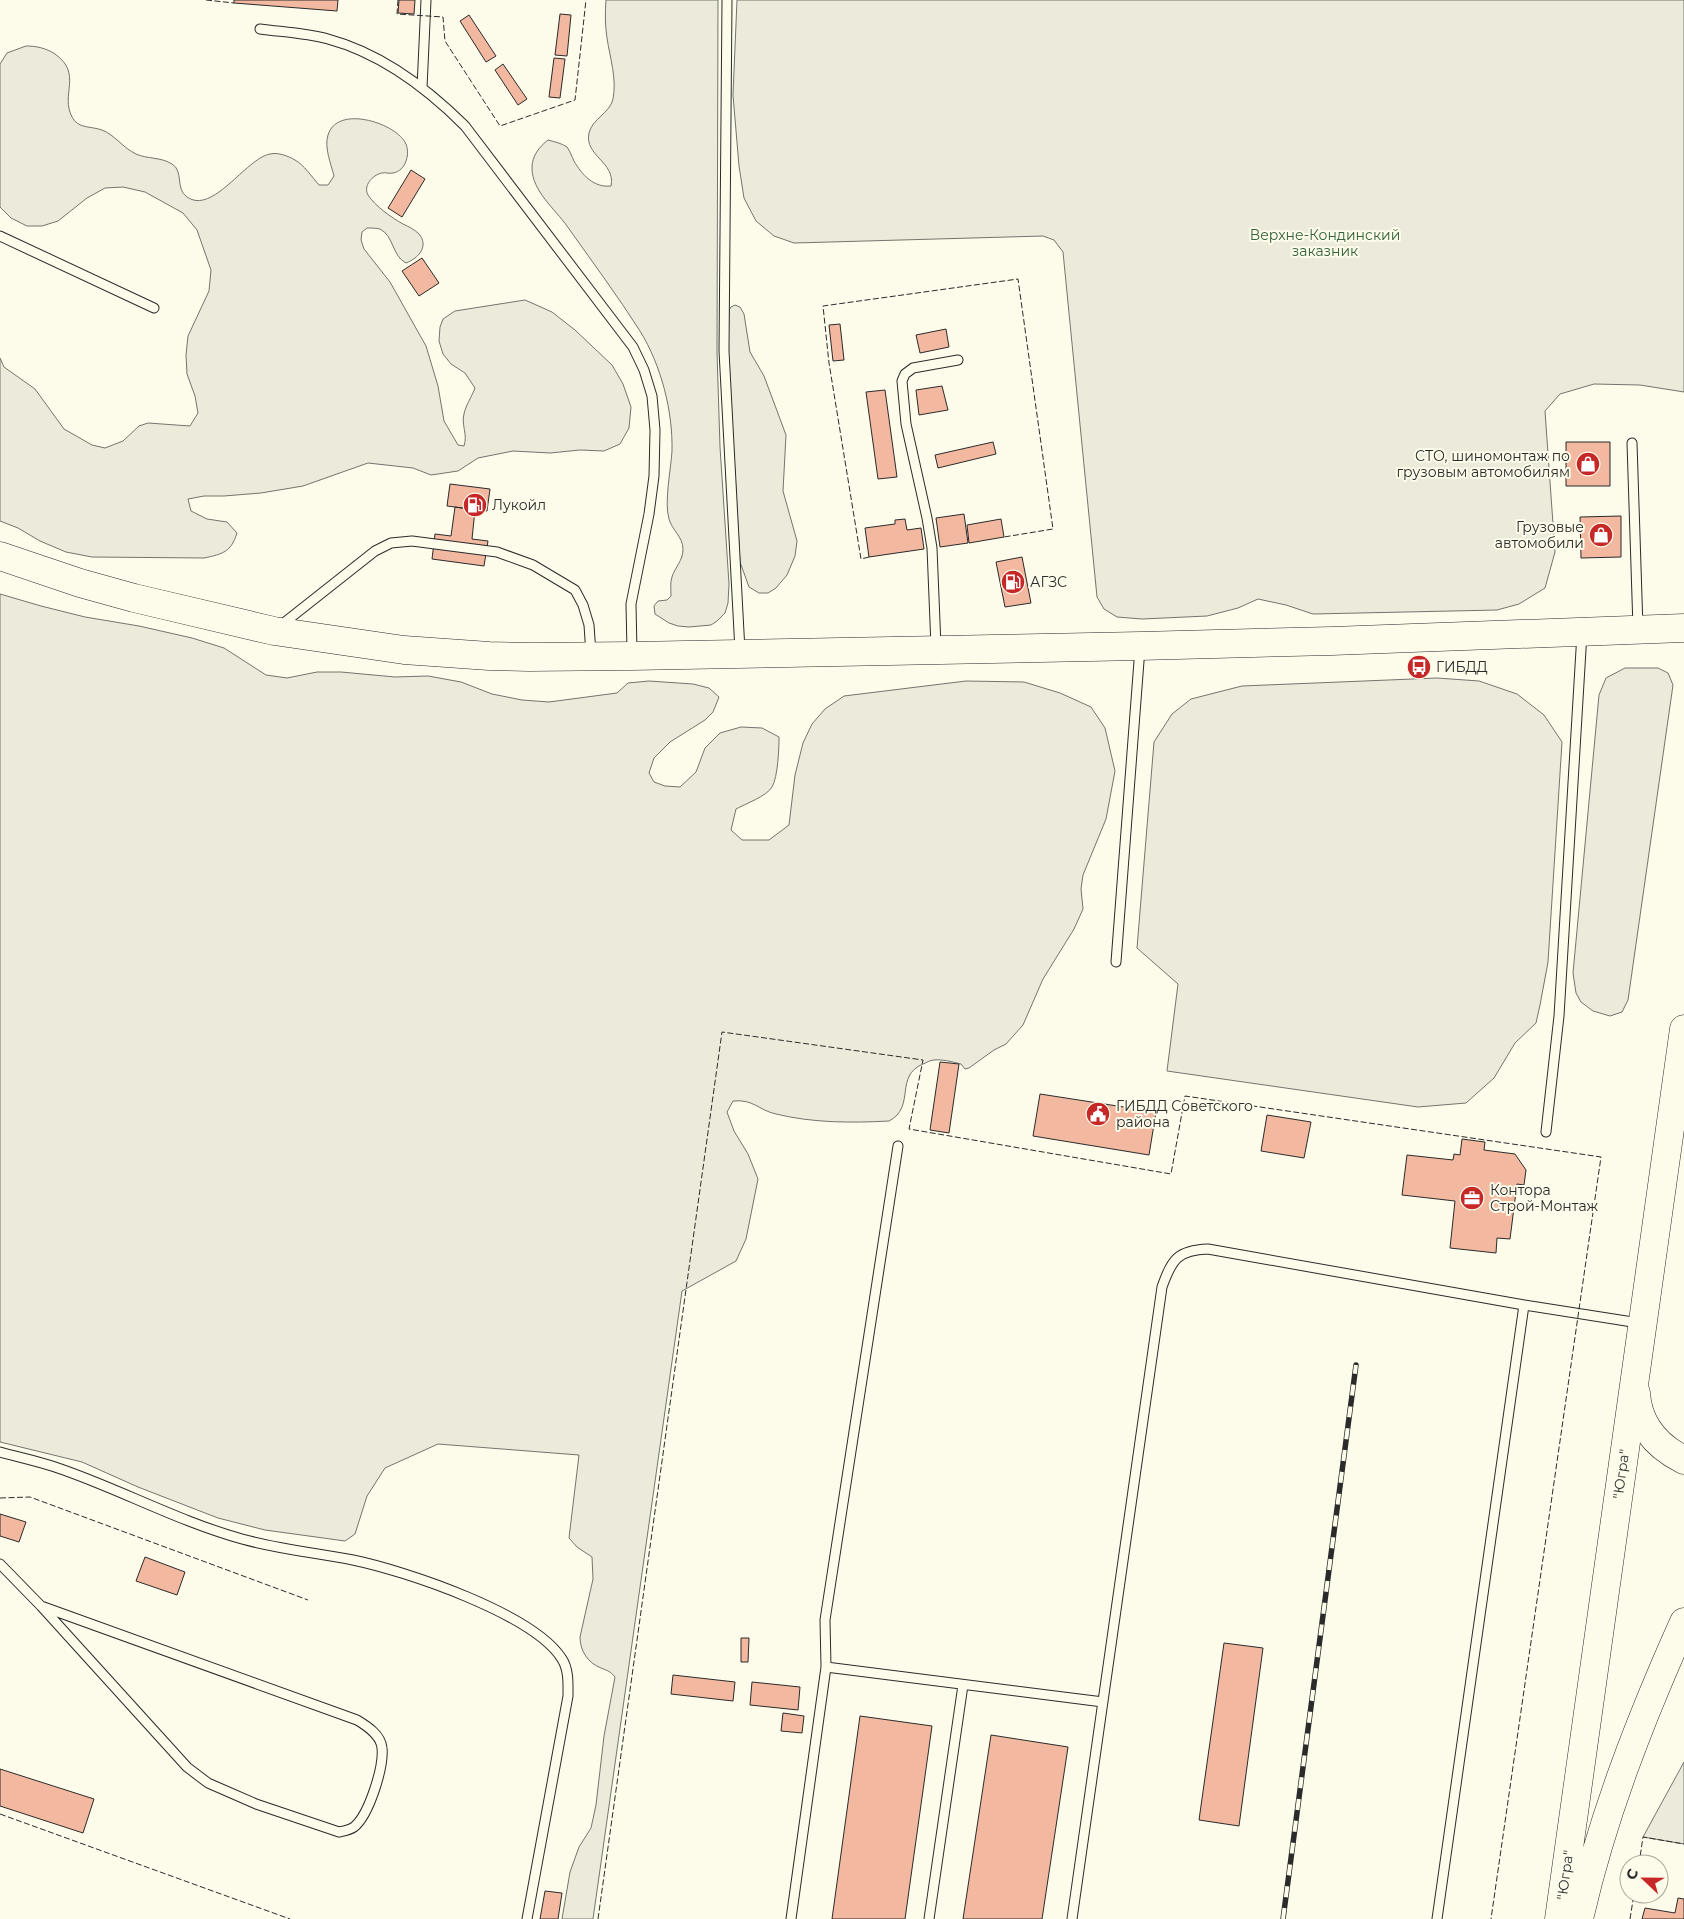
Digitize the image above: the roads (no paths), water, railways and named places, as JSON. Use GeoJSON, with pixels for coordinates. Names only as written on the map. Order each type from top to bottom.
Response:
{"type":"FeatureCollection","features":[{"type":"Feature","properties":{"kind":"main road"},"geometry":{"type":"LineString","coordinates":[[0,556],[34,569],[125,596],[274,631],[346,643],[422,652],[529,658],[1140,646],[1684,628]]}},
{"type":"Feature","properties":{"kind":"main road","name":"\"Югра\""},"geometry":{"type":"LineString","coordinates":[[1559,1919],[1684,1029]]}},
{"type":"Feature","properties":{"kind":"main road"},"geometry":{"type":"LineString","coordinates":[[1636,1366],[1636,1396],[1638,1412],[1643,1423],[1658,1443],[1669,1453],[1684,1460]]}},
{"type":"Feature","properties":{"kind":"main road","name":"\"Югра\""},"geometry":{"type":"LineString","coordinates":[[1579,1919],[1609,1814],[1636,1736],[1684,1622]]}},
{"type":"Feature","properties":{"kind":"lane"},"geometry":{"type":"LineString","coordinates":[[422,88],[426,0]]}},
{"type":"Feature","properties":{"kind":"lane"},"geometry":{"type":"LineString","coordinates":[[727,0],[724,351],[740,653]]}},
{"type":"Feature","properties":{"kind":"lane"},"geometry":{"type":"LineString","coordinates":[[260,29],[326,38],[349,46],[382,62],[422,88],[448,109],[465,126],[633,347],[644,370],[652,396],[655,430],[654,476],[650,514],[631,604],[632,656]]}},
{"type":"Feature","properties":{"kind":"lane"},"geometry":{"type":"LineString","coordinates":[[0,236],[154,308]]}},
{"type":"Feature","properties":{"kind":"lane"},"geometry":{"type":"LineString","coordinates":[[936,650],[932,548],[906,424],[902,381],[905,374],[913,368],[958,360]]}},
{"type":"Feature","properties":{"kind":"lane"},"geometry":{"type":"LineString","coordinates":[[1632,443],[1638,629]]}},
{"type":"Feature","properties":{"kind":"lane"},"geometry":{"type":"LineString","coordinates":[[274,631],[375,551],[392,543],[412,541],[497,552],[532,565],[559,579],[575,590],[583,605],[589,625],[591,657]]}},
{"type":"Feature","properties":{"kind":"lane"},"geometry":{"type":"LineString","coordinates":[[1546,1132],[1559,1016],[1582,631]]}},
{"type":"Feature","properties":{"kind":"lane"},"geometry":{"type":"LineString","coordinates":[[1116,962],[1140,646]]}},
{"type":"Feature","properties":{"kind":"lane"},"geometry":{"type":"LineString","coordinates":[[791,1919],[826,1667],[825,1620],[898,1146]]}},
{"type":"Feature","properties":{"kind":"lane"},"geometry":{"type":"LineString","coordinates":[[1072,1919],[1162,1287],[1169,1266],[1177,1256],[1194,1250],[1208,1249],[1524,1305],[1642,1323]]}},
{"type":"Feature","properties":{"kind":"lane"},"geometry":{"type":"LineString","coordinates":[[1437,1919],[1524,1305]]}},
{"type":"Feature","properties":{"kind":"lane"},"geometry":{"type":"LineString","coordinates":[[0,1452],[54,1467],[210,1529],[243,1540],[356,1560],[442,1587],[512,1618],[552,1646],[563,1661],[568,1678],[568,1696],[528,1919]]}},
{"type":"Feature","properties":{"kind":"lane"},"geometry":{"type":"LineString","coordinates":[[0,1564],[41,1606],[187,1768],[208,1783],[256,1804],[339,1832],[353,1828],[365,1814],[379,1772],[382,1746],[373,1731],[357,1720],[41,1606]]}},
{"type":"Feature","properties":{"kind":"lane"},"geometry":{"type":"LineString","coordinates":[[826,1667],[1103,1702]]}},
{"type":"Feature","properties":{"kind":"lane"},"geometry":{"type":"LineString","coordinates":[[930,1919],[964,1685]]}},
{"type":"Feature","properties":{"kind":"railway"},"geometry":{"type":"LineString","coordinates":[[1283,1919],[1356,1365]]}},
{"type":"Feature","properties":{"kind":"place","name":"СТО, шиномонтаж по грузовым автомобилям"},"geometry":{"type":"Point","coordinates":[1588,464]}},
{"type":"Feature","properties":{"kind":"place","name":"Лукойл"},"geometry":{"type":"Point","coordinates":[475,505]}},
{"type":"Feature","properties":{"kind":"place","name":"Грузовые автомобили"},"geometry":{"type":"Point","coordinates":[1601,535]}},
{"type":"Feature","properties":{"kind":"place","name":"АГЗС"},"geometry":{"type":"Point","coordinates":[1013,582]}},
{"type":"Feature","properties":{"kind":"place","name":"ГИБДД"},"geometry":{"type":"Point","coordinates":[1419,667]}},
{"type":"Feature","properties":{"kind":"place","name":"ГИБДД Советского района"},"geometry":{"type":"Point","coordinates":[1098,1114]}},
{"type":"Feature","properties":{"kind":"place","name":"Контора Строй-Монтаж"},"geometry":{"type":"Point","coordinates":[1472,1198]}},
{"type":"Feature","properties":{"kind":"park label","name":"Верхне-Кондинский заказник"},"geometry":{"type":"Point","coordinates":[1325,244]}}]}
